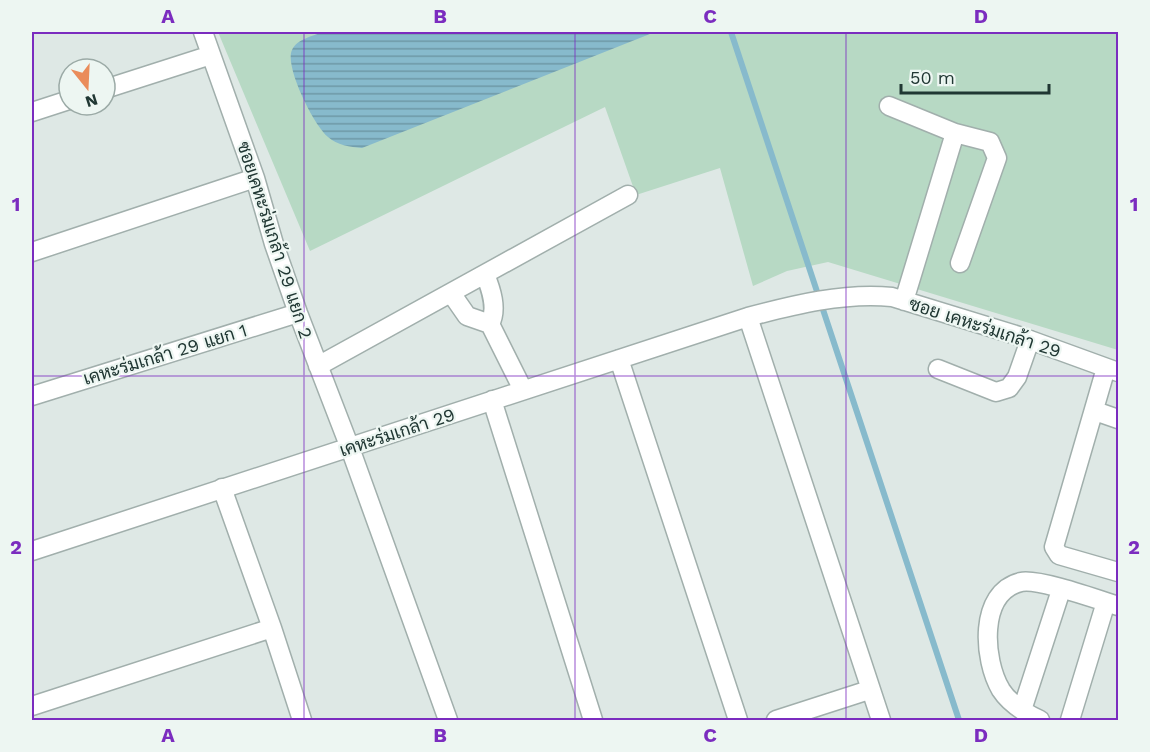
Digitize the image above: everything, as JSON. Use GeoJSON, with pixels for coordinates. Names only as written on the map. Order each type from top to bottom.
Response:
{"type":"FeatureCollection","features":[{"type":"Feature","properties":{"kind":"street","name":"ซอยเคหะร่มเกล้า 29 แยก 2"},"geometry":{"type":"LineString","coordinates":[[203,32],[255,178],[274,244],[298,313],[350,448],[448,720]]}},
{"type":"Feature","properties":{"kind":"street"},"geometry":{"type":"LineString","coordinates":[[117,85],[211,55]]}},
{"type":"Feature","properties":{"kind":"street"},"geometry":{"type":"LineString","coordinates":[[32,112],[57,104]]}},
{"type":"Feature","properties":{"kind":"street"},"geometry":{"type":"LineString","coordinates":[[889,106],[955,134],[990,142],[997,158],[960,263]]}},
{"type":"Feature","properties":{"kind":"street"},"geometry":{"type":"LineString","coordinates":[[904,301],[955,134]]}},
{"type":"Feature","properties":{"kind":"street"},"geometry":{"type":"LineString","coordinates":[[32,252],[255,178]]}},
{"type":"Feature","properties":{"kind":"street"},"geometry":{"type":"LineString","coordinates":[[318,366],[628,195]]}},
{"type":"Feature","properties":{"kind":"street"},"geometry":{"type":"LineString","coordinates":[[485,274],[493,295],[490,324],[522,390]]}},
{"type":"Feature","properties":{"kind":"street"},"geometry":{"type":"LineString","coordinates":[[451,293],[467,316],[486,325],[490,324]]}},
{"type":"Feature","properties":{"kind":"street","name":"ซอย เคหะร่มเกล้า 29"},"geometry":{"type":"LineString","coordinates":[[755,315],[870,294],[904,301],[1030,340],[1112,370]]}},
{"type":"Feature","properties":{"kind":"street","name":"เคหะร่มเกล้า 29 แยก 1"},"geometry":{"type":"LineString","coordinates":[[32,396],[298,313]]}},
{"type":"Feature","properties":{"kind":"street"},"geometry":{"type":"LineString","coordinates":[[755,315],[880,720]]}},
{"type":"Feature","properties":{"kind":"street","name":"เคหะร่มเกล้า 29"},"geometry":{"type":"LineString","coordinates":[[32,551],[755,315]]}},
{"type":"Feature","properties":{"kind":"street"},"geometry":{"type":"LineString","coordinates":[[938,369],[996,392],[1009,388],[1017,377],[1030,340]]}},
{"type":"Feature","properties":{"kind":"street"},"geometry":{"type":"LineString","coordinates":[[619,359],[738,720]]}},
{"type":"Feature","properties":{"kind":"street"},"geometry":{"type":"LineString","coordinates":[[1112,370],[1095,411],[1054,547],[1059,555],[1119,572]]}},
{"type":"Feature","properties":{"kind":"street"},"geometry":{"type":"LineString","coordinates":[[492,400],[593,720]]}},
{"type":"Feature","properties":{"kind":"street"},"geometry":{"type":"LineString","coordinates":[[1095,411],[1119,419]]}},
{"type":"Feature","properties":{"kind":"street"},"geometry":{"type":"LineString","coordinates":[[222,488],[302,720]]}},
{"type":"Feature","properties":{"kind":"street"},"geometry":{"type":"LineString","coordinates":[[1040,720],[1014,705],[1001,690],[994,673],[988,644],[991,611],[1002,593],[1018,582],[1028,581],[1112,604],[1070,720]]}},
{"type":"Feature","properties":{"kind":"street"},"geometry":{"type":"LineString","coordinates":[[1022,710],[1061,590]]}},
{"type":"Feature","properties":{"kind":"street"},"geometry":{"type":"LineString","coordinates":[[32,706],[272,628]]}},
{"type":"Feature","properties":{"kind":"street"},"geometry":{"type":"LineString","coordinates":[[776,720],[869,690]]}},
{"type":"Feature","properties":{"kind":"green space"},"geometry":{"type":"Polygon","coordinates":[[[218,32],[1118,32],[1118,350],[828,262],[787,271],[753,286],[720,168],[636,195],[605,107],[310,251],[218,32]]]}},
{"type":"Feature","properties":{"kind":"water"},"geometry":{"type":"Polygon","coordinates":[[[323,32],[655,32],[362,148],[340,144],[322,131],[308,109],[296,82],[291,58],[294,46],[323,32]]]}},
{"type":"Feature","properties":{"kind":"waterway"},"geometry":{"type":"LineString","coordinates":[[731,32],[959,720]]}}]}
